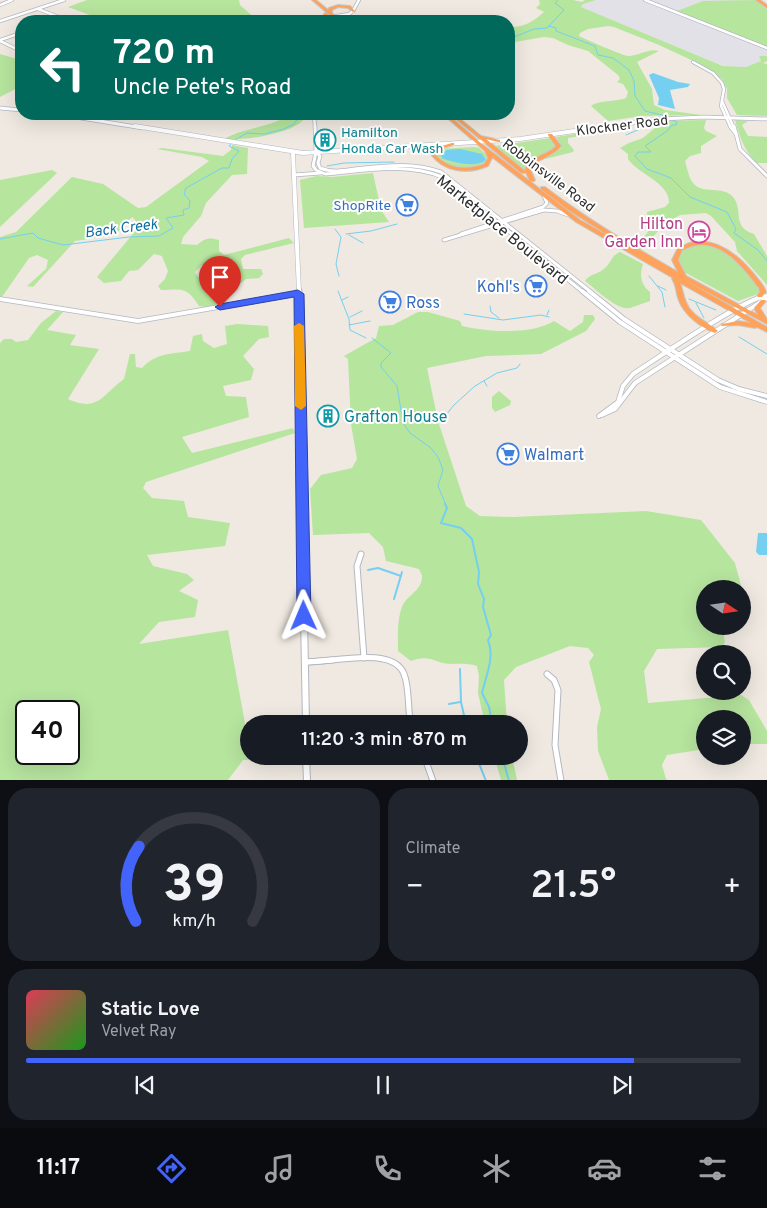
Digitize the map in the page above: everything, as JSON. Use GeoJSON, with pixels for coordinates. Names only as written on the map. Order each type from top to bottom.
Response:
{"type":"FeatureCollection","features":[{"type":"Feature","properties":{"kind":"highway"},"geometry":{"type":"LineString","coordinates":[[309,0],[330,15]]}},
{"type":"Feature","properties":{"kind":"highway"},"geometry":{"type":"LineString","coordinates":[[314,0],[330,15]]}},
{"type":"Feature","properties":{"kind":"highway"},"geometry":{"type":"LineString","coordinates":[[760,0],[767,6]]}},
{"type":"Feature","properties":{"kind":"highway"},"geometry":{"type":"LineString","coordinates":[[331,15],[330,9],[340,5],[349,7],[353,11]]}},
{"type":"Feature","properties":{"kind":"highway","name":"Robbinsville Road"},"geometry":{"type":"LineString","coordinates":[[452,120],[485,149],[570,216],[671,275],[736,309],[747,311],[766,322]]}},
{"type":"Feature","properties":{"kind":"highway","name":"Robbinsville Road"},"geometry":{"type":"LineString","coordinates":[[459,120],[580,217],[684,277],[767,330]]}},
{"type":"Feature","properties":{"kind":"highway"},"geometry":{"type":"LineString","coordinates":[[532,180],[528,171],[529,166],[537,159],[554,152],[559,146],[550,135]]}},
{"type":"Feature","properties":{"kind":"highway"},"geometry":{"type":"LineString","coordinates":[[478,136],[498,141]]}},
{"type":"Feature","properties":{"kind":"highway"},"geometry":{"type":"LineString","coordinates":[[452,144],[433,149],[432,153],[439,162],[463,170],[480,168],[489,163],[490,158],[485,149]]}},
{"type":"Feature","properties":{"kind":"highway"},"geometry":{"type":"LineString","coordinates":[[684,277],[676,262],[678,250],[695,244],[715,246],[727,250],[737,257],[762,288],[764,298],[758,305],[758,310],[766,322]]}},
{"type":"Feature","properties":{"kind":"highway"},"geometry":{"type":"LineString","coordinates":[[671,275],[679,284],[681,298],[686,309],[715,331]]}},
{"type":"Feature","properties":{"kind":"highway"},"geometry":{"type":"LineString","coordinates":[[724,325],[745,323],[767,330]]}},
{"type":"Feature","properties":{"kind":"main road"},"geometry":{"type":"LineString","coordinates":[[0,108],[15,109]]}},
{"type":"Feature","properties":{"kind":"main road","name":"Klockner Road"},"geometry":{"type":"LineString","coordinates":[[293,157],[303,153],[498,141],[654,119],[729,117],[767,119]]}},
{"type":"Feature","properties":{"kind":"main road"},"geometry":{"type":"LineString","coordinates":[[93,120],[286,152],[293,157]]}},
{"type":"Feature","properties":{"kind":"main road"},"geometry":{"type":"LineString","coordinates":[[293,157],[303,153]]}},
{"type":"Feature","properties":{"kind":"main road"},"geometry":{"type":"LineString","coordinates":[[293,157],[298,294],[306,715]]}},
{"type":"Feature","properties":{"kind":"main road"},"geometry":{"type":"LineString","coordinates":[[306,765],[307,780]]}},
{"type":"Feature","properties":{"kind":"street"},"geometry":{"type":"LineString","coordinates":[[0,6],[12,0]]}},
{"type":"Feature","properties":{"kind":"street"},"geometry":{"type":"LineString","coordinates":[[54,0],[59,2]]}},
{"type":"Feature","properties":{"kind":"street"},"geometry":{"type":"LineString","coordinates":[[19,15],[64,0]]}},
{"type":"Feature","properties":{"kind":"street"},"geometry":{"type":"LineString","coordinates":[[335,15],[353,11],[359,0]]}},
{"type":"Feature","properties":{"kind":"street"},"geometry":{"type":"LineString","coordinates":[[645,0],[767,48]]}},
{"type":"Feature","properties":{"kind":"street"},"geometry":{"type":"LineString","coordinates":[[38,9],[53,15]]}},
{"type":"Feature","properties":{"kind":"street"},"geometry":{"type":"LineString","coordinates":[[0,21],[15,16]]}},
{"type":"Feature","properties":{"kind":"street"},"geometry":{"type":"LineString","coordinates":[[0,40],[15,35]]}},
{"type":"Feature","properties":{"kind":"street"},"geometry":{"type":"LineString","coordinates":[[0,40],[15,48]]}},
{"type":"Feature","properties":{"kind":"street"},"geometry":{"type":"LineString","coordinates":[[693,62],[708,70],[722,81],[724,88],[722,101],[736,134],[738,146],[767,176]]}},
{"type":"Feature","properties":{"kind":"street"},"geometry":{"type":"LineString","coordinates":[[314,120],[316,152],[313,164],[316,170],[321,173]]}},
{"type":"Feature","properties":{"kind":"street"},"geometry":{"type":"LineString","coordinates":[[306,174],[320,168],[318,163],[320,156],[316,152]]}},
{"type":"Feature","properties":{"kind":"street","name":"Marketplace Boulevard"},"geometry":{"type":"LineString","coordinates":[[320,168],[335,171],[408,165],[430,168],[446,175],[606,312],[718,380],[739,389],[767,396]]}},
{"type":"Feature","properties":{"kind":"street","name":"Marketplace Boulevard"},"geometry":{"type":"LineString","coordinates":[[321,173],[333,174],[406,168],[427,170],[442,177],[501,222]]}},
{"type":"Feature","properties":{"kind":"street"},"geometry":{"type":"LineString","coordinates":[[294,175],[321,173]]}},
{"type":"Feature","properties":{"kind":"street"},"geometry":{"type":"LineString","coordinates":[[544,196],[548,203],[543,207],[444,240],[548,210],[557,210],[570,216]]}},
{"type":"Feature","properties":{"kind":"street"},"geometry":{"type":"LineString","coordinates":[[0,299],[138,321],[298,294]]}},
{"type":"Feature","properties":{"kind":"street"},"geometry":{"type":"LineString","coordinates":[[764,298],[630,387],[617,408],[599,416],[618,402],[623,386],[629,378],[668,351],[736,309],[764,298]]}},
{"type":"Feature","properties":{"kind":"street","name":"Marketplace Boulevard"},"geometry":{"type":"LineString","coordinates":[[677,356],[720,387],[767,402]]}},
{"type":"Feature","properties":{"kind":"street"},"geometry":{"type":"LineString","coordinates":[[361,554],[357,566],[364,658]]}},
{"type":"Feature","properties":{"kind":"street"},"geometry":{"type":"LineString","coordinates":[[305,662],[364,658],[390,659],[401,666],[406,680],[411,715]]}},
{"type":"Feature","properties":{"kind":"street"},"geometry":{"type":"LineString","coordinates":[[547,674],[554,680],[558,690],[555,745],[561,780]]}},
{"type":"Feature","properties":{"kind":"street"},"geometry":{"type":"LineString","coordinates":[[427,765],[433,780]]}},
{"type":"Feature","properties":{"kind":"shaded area"},"geometry":{"type":"Polygon","coordinates":[[[596,0],[740,0],[767,45],[767,56],[759,56],[761,61],[746,67],[724,66],[581,7],[582,4],[596,0]]]}},
{"type":"Feature","properties":{"kind":"green space"},"geometry":{"type":"Polygon","coordinates":[[[87,0],[239,0],[240,5],[251,15],[90,15],[68,7],[87,0]]]}},
{"type":"Feature","properties":{"kind":"green space"},"geometry":{"type":"Polygon","coordinates":[[[539,0],[573,0],[582,2],[585,0],[596,0],[583,4],[581,7],[723,66],[746,67],[761,61],[759,56],[767,56],[767,61],[763,63],[767,64],[767,116],[737,115],[727,98],[727,89],[722,79],[702,65],[659,45],[608,26],[588,29],[580,33],[579,36],[628,56],[655,50],[659,51],[637,62],[652,89],[654,105],[665,110],[701,115],[642,116],[608,121],[591,106],[626,98],[628,92],[623,84],[617,82],[620,79],[618,75],[588,51],[553,38],[544,37],[515,42],[515,26],[528,24],[544,12],[536,8],[540,4],[539,0]]]}},
{"type":"Feature","properties":{"kind":"green space"},"geometry":{"type":"Polygon","coordinates":[[[755,0],[767,9],[767,47],[677,11],[703,1],[755,0]]]}},
{"type":"Feature","properties":{"kind":"green space"},"geometry":{"type":"Polygon","coordinates":[[[0,54],[15,58],[15,89],[0,97],[0,54]]]}},
{"type":"Feature","properties":{"kind":"green space"},"geometry":{"type":"Polygon","coordinates":[[[303,120],[294,127],[270,135],[243,139],[224,139],[239,132],[278,121],[303,120]]]}},
{"type":"Feature","properties":{"kind":"green space"},"geometry":{"type":"Polygon","coordinates":[[[706,120],[704,128],[706,131],[717,136],[701,146],[701,153],[690,156],[685,161],[689,176],[697,187],[707,190],[724,191],[733,197],[738,207],[740,223],[747,231],[754,234],[767,256],[767,285],[737,251],[735,242],[706,213],[680,215],[663,225],[644,248],[641,249],[632,245],[645,236],[649,229],[647,212],[665,207],[669,203],[668,196],[659,184],[633,164],[628,159],[628,154],[620,148],[643,138],[656,127],[654,121],[706,120]]]}},
{"type":"Feature","properties":{"kind":"green space"},"geometry":{"type":"Polygon","coordinates":[[[735,120],[748,121],[742,125],[748,136],[767,137],[767,163],[757,163],[749,154],[735,120]]]}},
{"type":"Feature","properties":{"kind":"green space"},"geometry":{"type":"Polygon","coordinates":[[[607,129],[611,131],[568,138],[568,143],[574,150],[573,152],[541,160],[561,148],[556,137],[607,129]]]}},
{"type":"Feature","properties":{"kind":"green space"},"geometry":{"type":"Polygon","coordinates":[[[551,138],[556,147],[531,162],[526,171],[495,146],[551,138]]]}},
{"type":"Feature","properties":{"kind":"green space"},"geometry":{"type":"Polygon","coordinates":[[[232,145],[248,148],[247,174],[232,175],[206,203],[201,216],[183,237],[181,244],[197,245],[210,238],[216,239],[219,240],[219,251],[224,255],[289,238],[294,243],[245,255],[241,259],[243,269],[261,269],[263,274],[259,278],[246,279],[240,284],[223,285],[220,283],[221,278],[216,275],[216,267],[209,263],[202,265],[195,272],[218,304],[205,307],[199,306],[191,295],[184,290],[161,290],[158,286],[165,279],[168,271],[162,256],[154,254],[138,270],[129,271],[121,281],[104,283],[97,277],[139,224],[132,217],[115,235],[75,241],[33,287],[27,286],[46,269],[48,260],[37,255],[29,258],[2,297],[0,296],[0,237],[16,232],[72,177],[103,184],[138,208],[146,207],[209,161],[202,157],[157,149],[162,148],[223,156],[231,150],[232,145]]]}},
{"type":"Feature","properties":{"kind":"green space"},"geometry":{"type":"Polygon","coordinates":[[[479,148],[489,157],[488,162],[475,168],[452,166],[439,159],[434,153],[438,149],[479,148]]]}},
{"type":"Feature","properties":{"kind":"green space"},"geometry":{"type":"Polygon","coordinates":[[[52,170],[57,173],[0,227],[0,180],[52,170]]]}},
{"type":"Feature","properties":{"kind":"green space"},"geometry":{"type":"Polygon","coordinates":[[[373,173],[381,210],[389,222],[304,228],[300,180],[317,176],[332,177],[373,173]]]}},
{"type":"Feature","properties":{"kind":"green space"},"geometry":{"type":"Polygon","coordinates":[[[702,245],[721,250],[736,260],[760,289],[758,294],[738,301],[684,272],[678,262],[678,255],[686,248],[702,245]]]}},
{"type":"Feature","properties":{"kind":"green space"},"geometry":{"type":"Polygon","coordinates":[[[620,252],[643,264],[642,280],[650,292],[650,301],[625,308],[613,303],[585,281],[604,269],[613,257],[620,252]]]}},
{"type":"Feature","properties":{"kind":"green space"},"geometry":{"type":"Polygon","coordinates":[[[56,311],[63,312],[47,330],[76,335],[70,345],[99,349],[68,399],[86,404],[99,400],[124,379],[130,354],[135,354],[136,367],[142,368],[158,357],[190,351],[193,336],[202,334],[203,341],[214,348],[227,344],[225,326],[237,324],[268,326],[269,337],[259,339],[243,356],[254,369],[251,380],[223,386],[226,396],[246,397],[249,417],[182,437],[192,453],[293,428],[295,433],[146,482],[143,488],[152,498],[184,501],[188,517],[230,523],[225,546],[147,555],[153,566],[187,574],[194,580],[179,591],[198,600],[195,617],[159,622],[139,644],[228,630],[243,715],[240,715],[240,764],[228,780],[0,780],[0,343],[4,339],[12,339],[16,342],[28,340],[41,323],[56,311]]]}},
{"type":"Feature","properties":{"kind":"green space"},"geometry":{"type":"Polygon","coordinates":[[[418,312],[428,312],[460,321],[462,326],[484,330],[534,329],[554,321],[570,331],[583,322],[584,315],[593,315],[595,319],[586,331],[541,354],[486,356],[427,368],[438,421],[466,506],[480,516],[514,517],[646,511],[701,520],[735,563],[740,580],[696,580],[696,635],[724,635],[725,642],[723,645],[696,645],[696,648],[657,649],[644,671],[648,703],[696,699],[749,700],[767,731],[767,744],[751,744],[751,710],[696,710],[696,750],[667,755],[662,765],[668,780],[609,780],[598,751],[597,727],[601,709],[589,662],[594,655],[588,648],[570,646],[516,667],[504,680],[506,715],[483,715],[478,693],[479,676],[477,666],[450,664],[423,658],[411,661],[398,651],[400,612],[404,603],[420,585],[422,575],[419,569],[386,561],[383,547],[369,533],[313,535],[310,489],[321,475],[352,468],[357,459],[351,424],[348,359],[344,356],[376,338],[379,326],[393,325],[418,312]]]}},
{"type":"Feature","properties":{"kind":"green space"},"geometry":{"type":"Polygon","coordinates":[[[499,391],[511,401],[510,405],[495,412],[492,408],[492,397],[499,391]]]}},
{"type":"Feature","properties":{"kind":"green space"},"geometry":{"type":"Polygon","coordinates":[[[497,765],[514,765],[517,780],[501,780],[497,765]]]}},
{"type":"Feature","properties":{"kind":"water"},"geometry":{"type":"Polygon","coordinates":[[[653,73],[678,82],[690,84],[688,87],[670,90],[675,109],[658,105],[659,98],[649,75],[653,73]]]}},
{"type":"Feature","properties":{"kind":"water"},"geometry":{"type":"Polygon","coordinates":[[[460,149],[482,154],[486,160],[477,164],[471,164],[453,162],[442,158],[441,154],[447,150],[460,149]]]}},
{"type":"Feature","properties":{"kind":"water"},"geometry":{"type":"Polygon","coordinates":[[[758,533],[767,533],[767,555],[759,555],[756,552],[758,533]]]}},
{"type":"Feature","properties":{"kind":"waterway","name":"Back Creek"},"geometry":{"type":"LineString","coordinates":[[515,37],[534,29],[547,28],[564,10],[555,3],[558,0]]}},
{"type":"Feature","properties":{"kind":"waterway"},"geometry":{"type":"LineString","coordinates":[[549,26],[556,28],[556,31],[595,46],[598,55],[613,58],[629,70],[634,81],[635,96],[645,111],[666,116]]}},
{"type":"Feature","properties":{"kind":"waterway","name":"Back Creek"},"geometry":{"type":"LineString","coordinates":[[235,140],[247,133],[264,134],[284,129],[294,124],[297,120]]}},
{"type":"Feature","properties":{"kind":"waterway"},"geometry":{"type":"LineString","coordinates":[[672,120],[677,122],[676,125],[672,125],[667,131],[645,146],[651,152],[638,152],[635,156],[647,169],[671,178],[690,197],[727,212],[736,229],[734,233],[758,250],[767,261]]}},
{"type":"Feature","properties":{"kind":"waterway"},"geometry":{"type":"LineString","coordinates":[[626,135],[640,129]]}},
{"type":"Feature","properties":{"kind":"waterway","name":"Back Creek"},"geometry":{"type":"LineString","coordinates":[[0,239],[33,233],[38,238],[63,245],[129,237],[159,236],[173,228],[166,218],[184,215],[183,210],[189,208],[190,201],[184,194],[186,188],[222,168],[229,168],[232,159],[239,151],[229,146],[232,143]]}},
{"type":"Feature","properties":{"kind":"waterway"},"geometry":{"type":"LineString","coordinates":[[327,166],[344,163],[394,162]]}},
{"type":"Feature","properties":{"kind":"waterway"},"geometry":{"type":"LineString","coordinates":[[346,234],[371,231],[397,224]]}},
{"type":"Feature","properties":{"kind":"waterway"},"geometry":{"type":"LineString","coordinates":[[335,229],[341,237],[336,264],[339,276]]}},
{"type":"Feature","properties":{"kind":"waterway"},"geometry":{"type":"LineString","coordinates":[[349,235],[363,243]]}},
{"type":"Feature","properties":{"kind":"waterway"},"geometry":{"type":"LineString","coordinates":[[649,276],[662,292],[665,307]]}},
{"type":"Feature","properties":{"kind":"waterway"},"geometry":{"type":"LineString","coordinates":[[658,286],[666,290]]}},
{"type":"Feature","properties":{"kind":"waterway"},"geometry":{"type":"LineString","coordinates":[[338,291],[350,325]]}},
{"type":"Feature","properties":{"kind":"waterway"},"geometry":{"type":"LineString","coordinates":[[342,300],[348,297]]}},
{"type":"Feature","properties":{"kind":"waterway"},"geometry":{"type":"LineString","coordinates":[[689,299],[716,310]]}},
{"type":"Feature","properties":{"kind":"waterway"},"geometry":{"type":"LineString","coordinates":[[696,303],[704,318]]}},
{"type":"Feature","properties":{"kind":"waterway"},"geometry":{"type":"LineString","coordinates":[[490,306],[491,312],[499,318]]}},
{"type":"Feature","properties":{"kind":"waterway"},"geometry":{"type":"LineString","coordinates":[[547,315],[549,310]]}},
{"type":"Feature","properties":{"kind":"waterway"},"geometry":{"type":"LineString","coordinates":[[350,317],[362,311]]}},
{"type":"Feature","properties":{"kind":"waterway"},"geometry":{"type":"LineString","coordinates":[[464,314],[503,320],[541,315],[549,317]]}},
{"type":"Feature","properties":{"kind":"waterway"},"geometry":{"type":"LineString","coordinates":[[350,325],[370,321]]}},
{"type":"Feature","properties":{"kind":"waterway"},"geometry":{"type":"LineString","coordinates":[[350,325],[350,330],[366,338]]}},
{"type":"Feature","properties":{"kind":"waterway"},"geometry":{"type":"LineString","coordinates":[[739,337],[767,354]]}},
{"type":"Feature","properties":{"kind":"waterway"},"geometry":{"type":"LineString","coordinates":[[372,338],[391,353],[381,363],[381,367],[397,386],[403,423],[410,433],[431,448],[438,457],[443,470],[438,486],[446,505]]}},
{"type":"Feature","properties":{"kind":"waterway"},"geometry":{"type":"LineString","coordinates":[[442,420],[454,405],[475,386],[497,373],[517,368],[520,364]]}},
{"type":"Feature","properties":{"kind":"waterway"},"geometry":{"type":"LineString","coordinates":[[484,381],[487,386]]}},
{"type":"Feature","properties":{"kind":"waterway"},"geometry":{"type":"LineString","coordinates":[[445,504],[447,508],[441,523],[461,528],[472,539],[479,572],[478,584],[484,599],[483,607],[491,635],[488,640],[491,653],[488,673],[482,693],[489,707],[490,715]]}},
{"type":"Feature","properties":{"kind":"waterway"},"geometry":{"type":"LineString","coordinates":[[368,570],[378,568],[401,576]]}},
{"type":"Feature","properties":{"kind":"waterway"},"geometry":{"type":"LineString","coordinates":[[401,576],[402,572]]}},
{"type":"Feature","properties":{"kind":"waterway"},"geometry":{"type":"LineString","coordinates":[[394,599],[401,576]]}},
{"type":"Feature","properties":{"kind":"waterway"},"geometry":{"type":"LineString","coordinates":[[460,669],[461,702],[464,715]]}},
{"type":"Feature","properties":{"kind":"waterway"},"geometry":{"type":"LineString","coordinates":[[449,704],[460,702]]}},
{"type":"Feature","properties":{"kind":"waterway"},"geometry":{"type":"LineString","coordinates":[[480,765],[486,780]]}},
{"type":"Feature","properties":{"kind":"waterway"},"geometry":{"type":"LineString","coordinates":[[505,765],[509,780]]}},
{"type":"Feature","properties":{"kind":"slow traffic"},"geometry":{"type":"LineString","coordinates":[[299,326],[301,406]]}},
{"type":"Feature","properties":{"kind":"place","name":"Hamilton Honda Car Wash"},"geometry":{"type":"Point","coordinates":[325,140]}},
{"type":"Feature","properties":{"kind":"place","name":"ShopRite"},"geometry":{"type":"Point","coordinates":[407,205]}},
{"type":"Feature","properties":{"kind":"place","name":"Hilton Garden Inn"},"geometry":{"type":"Point","coordinates":[699,232]}},
{"type":"Feature","properties":{"kind":"place","name":"Kohl's"},"geometry":{"type":"Point","coordinates":[536,286]}},
{"type":"Feature","properties":{"kind":"place","name":"Ross"},"geometry":{"type":"Point","coordinates":[390,302]}},
{"type":"Feature","properties":{"kind":"place","name":"Grafton House"},"geometry":{"type":"Point","coordinates":[328,416]}},
{"type":"Feature","properties":{"kind":"place","name":"Walmart"},"geometry":{"type":"Point","coordinates":[508,454]}},
{"type":"Feature","properties":{"kind":"route"},"geometry":{"type":"LineString","coordinates":[[220,307],[298,294],[304,616]]}}]}
